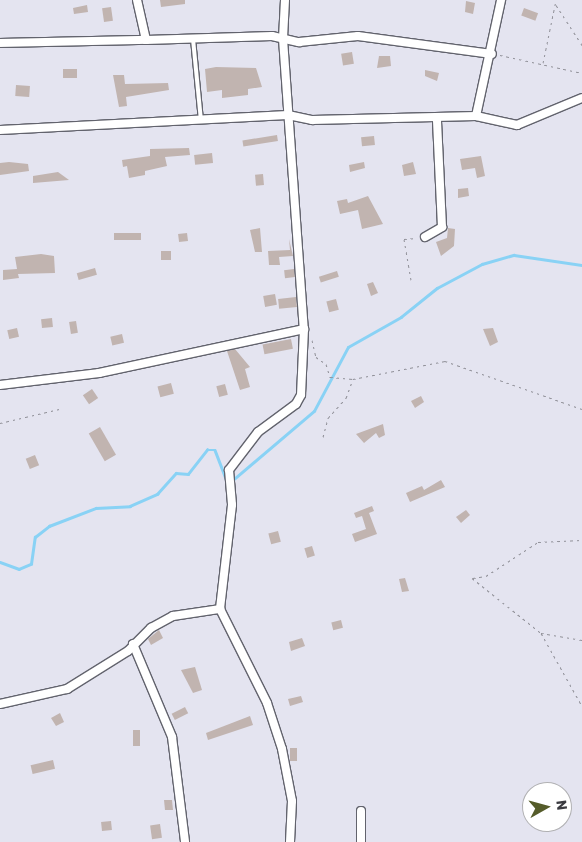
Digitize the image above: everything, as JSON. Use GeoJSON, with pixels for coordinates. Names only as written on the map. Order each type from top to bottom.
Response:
{"type":"FeatureCollection","features":[{"type":"Feature","properties":{"kind":"street"},"geometry":{"type":"LineString","coordinates":[[137,0],[146,40]]}},
{"type":"Feature","properties":{"kind":"street"},"geometry":{"type":"LineString","coordinates":[[285,0],[283,38],[304,329],[301,395],[296,404],[258,432],[229,470],[232,505],[220,609],[267,704],[282,749],[292,801],[290,842]]}},
{"type":"Feature","properties":{"kind":"street"},"geometry":{"type":"LineString","coordinates":[[476,116],[492,54],[502,0]]}},
{"type":"Feature","properties":{"kind":"street"},"geometry":{"type":"LineString","coordinates":[[0,43],[283,38],[299,42],[358,36],[492,54]]}},
{"type":"Feature","properties":{"kind":"street"},"geometry":{"type":"LineString","coordinates":[[0,130],[288,115],[312,120],[437,119],[476,116],[528,124],[549,109],[582,98]]}},
{"type":"Feature","properties":{"kind":"street"},"geometry":{"type":"LineString","coordinates":[[425,237],[442,227],[437,119]]}},
{"type":"Feature","properties":{"kind":"street"},"geometry":{"type":"LineString","coordinates":[[0,385],[98,373],[304,329]]}},
{"type":"Feature","properties":{"kind":"street"},"geometry":{"type":"LineString","coordinates":[[0,704],[67,689],[173,616],[220,609]]}},
{"type":"Feature","properties":{"kind":"street"},"geometry":{"type":"LineString","coordinates":[[133,644],[172,737],[185,842]]}},
{"type":"Feature","properties":{"kind":"street"},"geometry":{"type":"LineString","coordinates":[[361,811],[361,842]]}},
{"type":"Feature","properties":{"kind":"lane"},"geometry":{"type":"LineString","coordinates":[[193,39],[201,120]]}},
{"type":"Feature","properties":{"kind":"path"},"geometry":{"type":"LineString","coordinates":[[543,63],[556,0]]}},
{"type":"Feature","properties":{"kind":"path"},"geometry":{"type":"LineString","coordinates":[[556,4],[582,45]]}},
{"type":"Feature","properties":{"kind":"path"},"geometry":{"type":"LineString","coordinates":[[492,54],[543,63],[582,73]]}},
{"type":"Feature","properties":{"kind":"path"},"geometry":{"type":"LineString","coordinates":[[411,280],[404,239],[425,237]]}},
{"type":"Feature","properties":{"kind":"path"},"geometry":{"type":"LineString","coordinates":[[304,329],[330,377],[353,379],[445,361],[582,409]]}},
{"type":"Feature","properties":{"kind":"path"},"geometry":{"type":"LineString","coordinates":[[323,437],[328,418],[346,398],[353,379]]}},
{"type":"Feature","properties":{"kind":"path"},"geometry":{"type":"LineString","coordinates":[[0,423],[59,409]]}},
{"type":"Feature","properties":{"kind":"path"},"geometry":{"type":"LineString","coordinates":[[582,540],[538,542],[486,576],[472,578],[541,634],[582,706]]}},
{"type":"Feature","properties":{"kind":"path"},"geometry":{"type":"LineString","coordinates":[[541,634],[582,640]]}},
{"type":"Feature","properties":{"kind":"building"},"geometry":{"type":"Polygon","coordinates":[[[160,0],[185,0],[185,4],[161,7],[160,0]]]}},
{"type":"Feature","properties":{"kind":"building"},"geometry":{"type":"Polygon","coordinates":[[[466,1],[475,3],[473,14],[465,12],[466,1]]]}},
{"type":"Feature","properties":{"kind":"building"},"geometry":{"type":"Polygon","coordinates":[[[87,5],[88,12],[74,14],[73,8],[87,5]]]}},
{"type":"Feature","properties":{"kind":"building"},"geometry":{"type":"Polygon","coordinates":[[[111,7],[113,21],[104,22],[102,8],[111,7]]]}},
{"type":"Feature","properties":{"kind":"building"},"geometry":{"type":"Polygon","coordinates":[[[524,8],[538,13],[535,21],[521,16],[524,8]]]}},
{"type":"Feature","properties":{"kind":"building"},"geometry":{"type":"Polygon","coordinates":[[[352,52],[354,64],[343,66],[341,54],[352,52]]]}},
{"type":"Feature","properties":{"kind":"building"},"geometry":{"type":"Polygon","coordinates":[[[379,56],[390,56],[391,66],[377,68],[379,56]]]}},
{"type":"Feature","properties":{"kind":"building"},"geometry":{"type":"Polygon","coordinates":[[[216,67],[256,68],[262,87],[248,89],[248,95],[222,98],[222,90],[207,92],[205,69],[216,67]]]}},
{"type":"Feature","properties":{"kind":"building"},"geometry":{"type":"Polygon","coordinates":[[[63,69],[77,69],[77,78],[63,78],[63,69]]]}},
{"type":"Feature","properties":{"kind":"building"},"geometry":{"type":"Polygon","coordinates":[[[425,70],[439,73],[437,81],[425,76],[425,70]]]}},
{"type":"Feature","properties":{"kind":"building"},"geometry":{"type":"Polygon","coordinates":[[[113,75],[124,75],[125,84],[168,83],[169,90],[126,97],[127,106],[119,107],[113,75]]]}},
{"type":"Feature","properties":{"kind":"building"},"geometry":{"type":"Polygon","coordinates":[[[16,85],[30,86],[29,97],[15,96],[16,85]]]}},
{"type":"Feature","properties":{"kind":"building"},"geometry":{"type":"Polygon","coordinates":[[[277,135],[278,141],[243,146],[242,140],[277,135]]]}},
{"type":"Feature","properties":{"kind":"building"},"geometry":{"type":"Polygon","coordinates":[[[374,136],[375,145],[362,146],[361,137],[374,136]]]}},
{"type":"Feature","properties":{"kind":"building"},"geometry":{"type":"Polygon","coordinates":[[[189,148],[190,155],[165,157],[167,166],[145,171],[145,175],[129,178],[127,166],[123,167],[122,160],[150,156],[150,149],[189,148]]]}},
{"type":"Feature","properties":{"kind":"building"},"geometry":{"type":"Polygon","coordinates":[[[212,153],[213,163],[195,165],[194,155],[212,153]]]}},
{"type":"Feature","properties":{"kind":"building"},"geometry":{"type":"Polygon","coordinates":[[[481,156],[485,176],[477,178],[475,168],[462,170],[460,159],[481,156]]]}},
{"type":"Feature","properties":{"kind":"building"},"geometry":{"type":"Polygon","coordinates":[[[364,162],[365,168],[350,172],[349,165],[364,162]]]}},
{"type":"Feature","properties":{"kind":"building"},"geometry":{"type":"Polygon","coordinates":[[[413,162],[416,174],[404,176],[402,165],[413,162]]]}},
{"type":"Feature","properties":{"kind":"building"},"geometry":{"type":"Polygon","coordinates":[[[0,163],[28,164],[29,171],[0,175],[0,163]]]}},
{"type":"Feature","properties":{"kind":"building"},"geometry":{"type":"Polygon","coordinates":[[[58,172],[69,180],[33,183],[33,176],[58,172]]]}},
{"type":"Feature","properties":{"kind":"building"},"geometry":{"type":"Polygon","coordinates":[[[263,174],[264,185],[256,186],[255,175],[263,174]]]}},
{"type":"Feature","properties":{"kind":"building"},"geometry":{"type":"Polygon","coordinates":[[[468,188],[469,196],[458,198],[458,189],[468,188]]]}},
{"type":"Feature","properties":{"kind":"building"},"geometry":{"type":"Polygon","coordinates":[[[368,196],[383,224],[362,229],[358,210],[340,214],[337,201],[347,199],[348,203],[368,196]]]}},
{"type":"Feature","properties":{"kind":"building"},"geometry":{"type":"Polygon","coordinates":[[[260,228],[262,252],[255,252],[250,230],[260,228]]]}},
{"type":"Feature","properties":{"kind":"building"},"geometry":{"type":"Polygon","coordinates":[[[448,228],[455,229],[454,246],[441,256],[436,242],[447,238],[448,228]]]}},
{"type":"Feature","properties":{"kind":"building"},"geometry":{"type":"Polygon","coordinates":[[[114,233],[141,233],[141,240],[114,240],[114,233]]]}},
{"type":"Feature","properties":{"kind":"building"},"geometry":{"type":"Polygon","coordinates":[[[187,233],[188,241],[179,242],[178,234],[187,233]]]}},
{"type":"Feature","properties":{"kind":"building"},"geometry":{"type":"Polygon","coordinates":[[[289,239],[293,256],[279,257],[280,265],[269,265],[268,251],[290,250],[289,239]]]}},
{"type":"Feature","properties":{"kind":"building"},"geometry":{"type":"Polygon","coordinates":[[[161,251],[171,251],[171,260],[161,260],[161,251]]]}},
{"type":"Feature","properties":{"kind":"building"},"geometry":{"type":"Polygon","coordinates":[[[41,254],[54,256],[55,273],[18,274],[19,278],[3,280],[3,270],[17,269],[15,257],[41,254]]]}},
{"type":"Feature","properties":{"kind":"building"},"geometry":{"type":"Polygon","coordinates":[[[95,268],[97,275],[79,280],[77,273],[95,268]]]}},
{"type":"Feature","properties":{"kind":"building"},"geometry":{"type":"Polygon","coordinates":[[[294,269],[295,277],[285,278],[284,270],[294,269]]]}},
{"type":"Feature","properties":{"kind":"building"},"geometry":{"type":"Polygon","coordinates":[[[337,271],[339,277],[321,283],[319,277],[337,271]]]}},
{"type":"Feature","properties":{"kind":"building"},"geometry":{"type":"Polygon","coordinates":[[[373,282],[378,293],[371,296],[367,284],[373,282]]]}},
{"type":"Feature","properties":{"kind":"building"},"geometry":{"type":"Polygon","coordinates":[[[275,294],[277,305],[265,307],[263,296],[275,294]]]}},
{"type":"Feature","properties":{"kind":"building"},"geometry":{"type":"Polygon","coordinates":[[[296,297],[297,307],[279,309],[278,299],[296,297]]]}},
{"type":"Feature","properties":{"kind":"building"},"geometry":{"type":"Polygon","coordinates":[[[336,299],[339,310],[329,312],[326,302],[336,299]]]}},
{"type":"Feature","properties":{"kind":"building"},"geometry":{"type":"Polygon","coordinates":[[[52,318],[53,327],[42,328],[41,319],[52,318]]]}},
{"type":"Feature","properties":{"kind":"building"},"geometry":{"type":"Polygon","coordinates":[[[76,321],[78,333],[71,334],[69,322],[76,321]]]}},
{"type":"Feature","properties":{"kind":"building"},"geometry":{"type":"Polygon","coordinates":[[[17,328],[19,337],[9,339],[7,330],[17,328]]]}},
{"type":"Feature","properties":{"kind":"building"},"geometry":{"type":"Polygon","coordinates":[[[493,328],[498,342],[490,346],[483,329],[493,328]]]}},
{"type":"Feature","properties":{"kind":"building"},"geometry":{"type":"Polygon","coordinates":[[[122,334],[124,343],[112,345],[110,337],[122,334]]]}},
{"type":"Feature","properties":{"kind":"building"},"geometry":{"type":"Polygon","coordinates":[[[291,339],[293,349],[264,354],[263,345],[291,339]]]}},
{"type":"Feature","properties":{"kind":"building"},"geometry":{"type":"Polygon","coordinates":[[[235,349],[250,367],[245,369],[250,387],[240,390],[227,351],[235,349]]]}},
{"type":"Feature","properties":{"kind":"building"},"geometry":{"type":"Polygon","coordinates":[[[171,383],[174,394],[160,397],[157,387],[171,383]]]}},
{"type":"Feature","properties":{"kind":"building"},"geometry":{"type":"Polygon","coordinates":[[[225,384],[228,395],[219,397],[216,386],[225,384]]]}},
{"type":"Feature","properties":{"kind":"building"},"geometry":{"type":"Polygon","coordinates":[[[92,389],[98,398],[89,404],[83,395],[92,389]]]}},
{"type":"Feature","properties":{"kind":"building"},"geometry":{"type":"Polygon","coordinates":[[[421,396],[424,402],[415,408],[411,401],[421,396]]]}},
{"type":"Feature","properties":{"kind":"building"},"geometry":{"type":"Polygon","coordinates":[[[383,424],[385,435],[379,438],[376,433],[364,443],[356,434],[383,424]]]}},
{"type":"Feature","properties":{"kind":"building"},"geometry":{"type":"Polygon","coordinates":[[[100,427],[116,455],[105,461],[89,434],[100,427]]]}},
{"type":"Feature","properties":{"kind":"building"},"geometry":{"type":"Polygon","coordinates":[[[35,455],[39,465],[30,469],[26,459],[35,455]]]}},
{"type":"Feature","properties":{"kind":"building"},"geometry":{"type":"Polygon","coordinates":[[[441,480],[445,487],[410,502],[406,493],[422,486],[424,490],[441,480]]]}},
{"type":"Feature","properties":{"kind":"building"},"geometry":{"type":"Polygon","coordinates":[[[372,506],[374,511],[369,513],[377,534],[355,542],[352,534],[366,529],[362,516],[356,518],[354,513],[372,506]]]}},
{"type":"Feature","properties":{"kind":"building"},"geometry":{"type":"Polygon","coordinates":[[[466,510],[470,515],[461,523],[456,517],[466,510]]]}},
{"type":"Feature","properties":{"kind":"building"},"geometry":{"type":"Polygon","coordinates":[[[278,531],[281,542],[271,544],[268,534],[278,531]]]}},
{"type":"Feature","properties":{"kind":"building"},"geometry":{"type":"Polygon","coordinates":[[[312,546],[315,556],[307,558],[304,548],[312,546]]]}},
{"type":"Feature","properties":{"kind":"building"},"geometry":{"type":"Polygon","coordinates":[[[405,578],[409,591],[402,592],[399,579],[405,578]]]}},
{"type":"Feature","properties":{"kind":"building"},"geometry":{"type":"Polygon","coordinates":[[[341,620],[343,628],[333,630],[331,622],[341,620]]]}},
{"type":"Feature","properties":{"kind":"building"},"geometry":{"type":"Polygon","coordinates":[[[159,630],[163,638],[151,645],[148,639],[159,630]]]}},
{"type":"Feature","properties":{"kind":"building"},"geometry":{"type":"Polygon","coordinates":[[[302,638],[305,646],[291,651],[289,642],[302,638]]]}},
{"type":"Feature","properties":{"kind":"building"},"geometry":{"type":"Polygon","coordinates":[[[195,667],[202,690],[193,693],[181,670],[195,667]]]}},
{"type":"Feature","properties":{"kind":"building"},"geometry":{"type":"Polygon","coordinates":[[[301,696],[303,702],[290,706],[288,699],[301,696]]]}},
{"type":"Feature","properties":{"kind":"building"},"geometry":{"type":"Polygon","coordinates":[[[185,707],[188,713],[175,720],[172,714],[185,707]]]}},
{"type":"Feature","properties":{"kind":"building"},"geometry":{"type":"Polygon","coordinates":[[[60,713],[64,722],[56,726],[51,718],[60,713]]]}},
{"type":"Feature","properties":{"kind":"building"},"geometry":{"type":"Polygon","coordinates":[[[250,716],[253,725],[208,740],[206,733],[250,716]]]}},
{"type":"Feature","properties":{"kind":"building"},"geometry":{"type":"Polygon","coordinates":[[[133,730],[140,730],[140,746],[133,746],[133,730]]]}},
{"type":"Feature","properties":{"kind":"building"},"geometry":{"type":"Polygon","coordinates":[[[290,748],[297,748],[297,761],[290,761],[290,748]]]}},
{"type":"Feature","properties":{"kind":"building"},"geometry":{"type":"Polygon","coordinates":[[[53,760],[55,769],[33,774],[31,765],[53,760]]]}},
{"type":"Feature","properties":{"kind":"building"},"geometry":{"type":"Polygon","coordinates":[[[164,800],[172,800],[173,810],[165,810],[164,800]]]}},
{"type":"Feature","properties":{"kind":"building"},"geometry":{"type":"Polygon","coordinates":[[[111,821],[112,830],[102,831],[101,822],[111,821]]]}},
{"type":"Feature","properties":{"kind":"building"},"geometry":{"type":"Polygon","coordinates":[[[160,824],[162,838],[152,839],[150,825],[160,824]]]}},
{"type":"Feature","properties":{"kind":"waterway"},"geometry":{"type":"LineString","coordinates":[[234,479],[314,411],[348,347],[401,317],[437,288],[482,264],[514,255],[582,265]]}},
{"type":"Feature","properties":{"kind":"waterway"},"geometry":{"type":"LineString","coordinates":[[0,562],[19,569],[31,564],[35,537],[49,526],[96,508],[130,506],[157,494],[176,473],[188,474],[207,450],[215,450],[226,479]]}}]}
